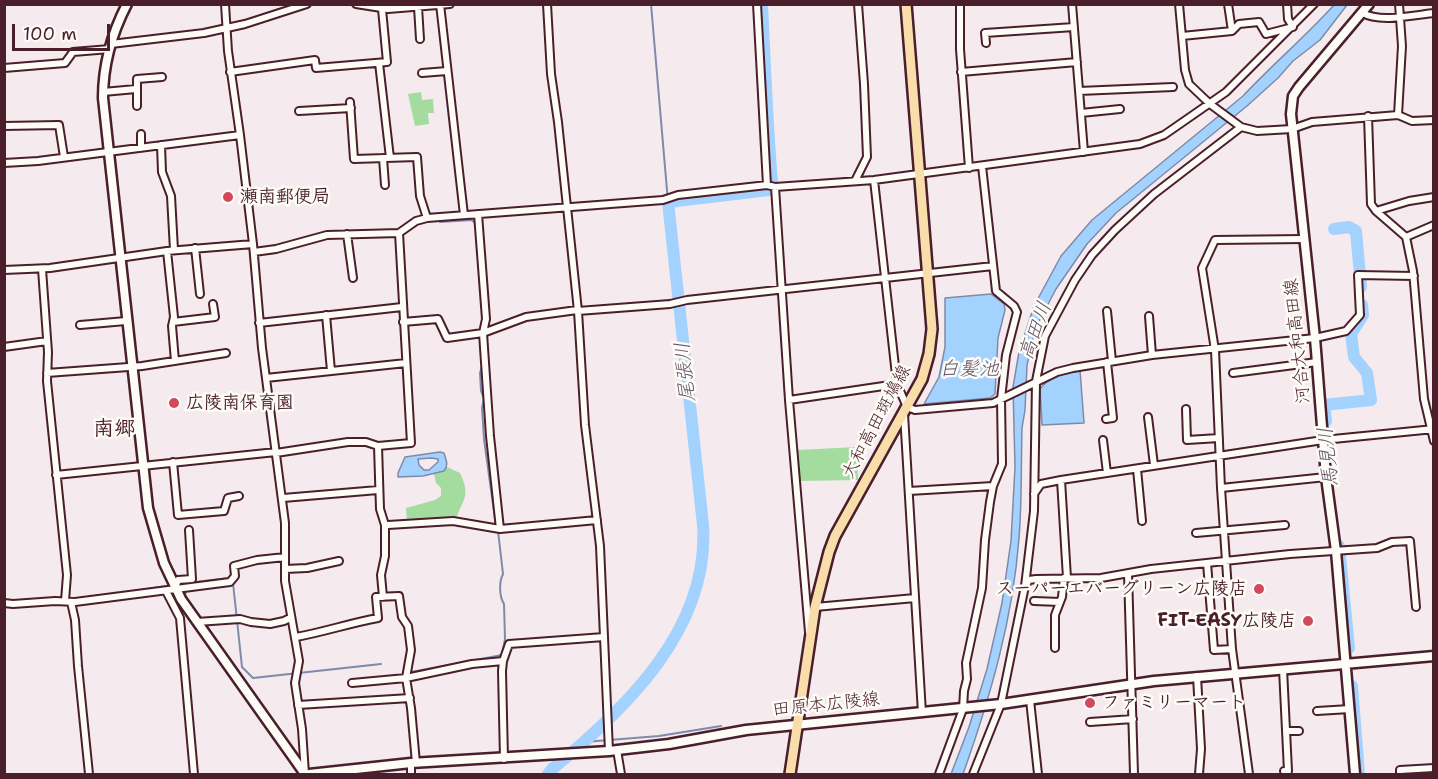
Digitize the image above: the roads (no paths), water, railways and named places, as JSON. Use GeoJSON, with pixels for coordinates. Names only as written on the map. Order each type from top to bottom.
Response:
{"type":"FeatureCollection","features":[{"type":"Feature","properties":{"kind":"main road"},"geometry":{"type":"LineString","coordinates":[[127,4],[111,46],[103,92],[131,368],[148,508],[155,536],[177,589],[197,622],[306,774]]}},
{"type":"Feature","properties":{"kind":"main road","name":"大和高田斑鳩線"},"geometry":{"type":"LineString","coordinates":[[790,774],[815,606],[829,552],[835,536],[922,379],[929,354],[932,329],[906,4]]}},
{"type":"Feature","properties":{"kind":"main road","name":"河合大和高田線"},"geometry":{"type":"LineString","coordinates":[[1355,774],[1345,663],[1339,551],[1326,477],[1327,440],[1291,106],[1293,96],[1306,78],[1370,4]]}},
{"type":"Feature","properties":{"kind":"main road","name":"田原本広陵線"},"geometry":{"type":"LineString","coordinates":[[306,774],[414,763],[584,753],[610,743],[922,713],[1030,700],[1133,683],[1434,656]]}},
{"type":"Feature","properties":{"kind":"street"},"geometry":{"type":"LineString","coordinates":[[225,4],[230,72],[254,252],[259,323],[283,498],[286,533],[285,570],[290,618],[296,638],[298,705],[306,774]]}},
{"type":"Feature","properties":{"kind":"street"},"geometry":{"type":"LineString","coordinates":[[4,68],[65,63],[71,55],[111,46],[193,35],[226,28],[307,4]]}},
{"type":"Feature","properties":{"kind":"street"},"geometry":{"type":"LineString","coordinates":[[356,4],[382,9],[450,4]]}},
{"type":"Feature","properties":{"kind":"street"},"geometry":{"type":"LineString","coordinates":[[547,4],[551,74],[578,310],[585,425],[597,520],[607,713],[610,743],[621,774]]}},
{"type":"Feature","properties":{"kind":"street"},"geometry":{"type":"LineString","coordinates":[[757,4],[770,186],[781,290],[805,607],[810,642]]}},
{"type":"Feature","properties":{"kind":"street"},"geometry":{"type":"LineString","coordinates":[[855,181],[866,160],[867,153],[858,4]]}},
{"type":"Feature","properties":{"kind":"street"},"geometry":{"type":"LineString","coordinates":[[960,4],[961,72],[969,168]]}},
{"type":"Feature","properties":{"kind":"street"},"geometry":{"type":"LineString","coordinates":[[1072,4],[1084,152]]}},
{"type":"Feature","properties":{"kind":"street"},"geometry":{"type":"LineString","coordinates":[[1179,4],[1186,78],[1194,90],[1239,126],[1257,131],[1292,129],[1312,122],[1398,115],[1412,121],[1434,120]]}},
{"type":"Feature","properties":{"kind":"street"},"geometry":{"type":"LineString","coordinates":[[1228,4],[1232,31]]}},
{"type":"Feature","properties":{"kind":"street"},"geometry":{"type":"LineString","coordinates":[[1287,4],[1288,19],[1293,27]]}},
{"type":"Feature","properties":{"kind":"street"},"geometry":{"type":"LineString","coordinates":[[254,252],[276,249],[319,236],[399,233],[416,221],[427,218],[663,200],[675,196],[770,186],[874,180],[1152,141],[1212,105],[1314,4]]}},
{"type":"Feature","properties":{"kind":"street"},"geometry":{"type":"LineString","coordinates":[[1398,115],[1402,46],[1399,4]]}},
{"type":"Feature","properties":{"kind":"street"},"geometry":{"type":"LineString","coordinates":[[440,5],[464,215]]}},
{"type":"Feature","properties":{"kind":"street"},"geometry":{"type":"LineString","coordinates":[[418,7],[420,39]]}},
{"type":"Feature","properties":{"kind":"street"},"geometry":{"type":"LineString","coordinates":[[230,72],[315,60],[316,68],[387,62],[382,9]]}},
{"type":"Feature","properties":{"kind":"street"},"geometry":{"type":"LineString","coordinates":[[1363,13],[1370,17],[1434,13]]}},
{"type":"Feature","properties":{"kind":"street"},"geometry":{"type":"LineString","coordinates":[[1182,36],[1232,31],[1239,24],[1259,22],[1266,34],[1293,27]]}},
{"type":"Feature","properties":{"kind":"street"},"geometry":{"type":"LineString","coordinates":[[986,43],[985,33],[1074,27]]}},
{"type":"Feature","properties":{"kind":"street"},"geometry":{"type":"LineString","coordinates":[[961,72],[1077,62]]}},
{"type":"Feature","properties":{"kind":"street"},"geometry":{"type":"LineString","coordinates":[[379,63],[386,158],[385,185]]}},
{"type":"Feature","properties":{"kind":"street"},"geometry":{"type":"LineString","coordinates":[[422,73],[447,71]]}},
{"type":"Feature","properties":{"kind":"street"},"geometry":{"type":"LineString","coordinates":[[137,105],[137,80],[162,77]]}},
{"type":"Feature","properties":{"kind":"street"},"geometry":{"type":"LineString","coordinates":[[1079,91],[1173,87]]}},
{"type":"Feature","properties":{"kind":"street"},"geometry":{"type":"LineString","coordinates":[[103,92],[136,89]]}},
{"type":"Feature","properties":{"kind":"street"},"geometry":{"type":"LineString","coordinates":[[299,111],[350,105],[354,159],[417,157],[420,196],[427,218]]}},
{"type":"Feature","properties":{"kind":"street"},"geometry":{"type":"LineString","coordinates":[[1081,113],[1120,109]]}},
{"type":"Feature","properties":{"kind":"street"},"geometry":{"type":"LineString","coordinates":[[1368,116],[1371,204],[1406,237],[1414,276],[1424,399],[1434,441]]}},
{"type":"Feature","properties":{"kind":"street"},"geometry":{"type":"LineString","coordinates":[[4,126],[59,125],[64,157]]}},
{"type":"Feature","properties":{"kind":"street"},"geometry":{"type":"LineString","coordinates":[[973,774],[999,704],[1025,585],[1033,527],[1033,383],[1049,326],[1092,255],[1127,218],[1239,126]]}},
{"type":"Feature","properties":{"kind":"street"},"geometry":{"type":"LineString","coordinates":[[141,134],[141,148]]}},
{"type":"Feature","properties":{"kind":"street"},"geometry":{"type":"LineString","coordinates":[[4,163],[240,135]]}},
{"type":"Feature","properties":{"kind":"street"},"geometry":{"type":"LineString","coordinates":[[161,145],[162,171],[171,196],[170,250],[175,361]]}},
{"type":"Feature","properties":{"kind":"street"},"geometry":{"type":"LineString","coordinates":[[939,774],[965,708],[966,663],[980,605],[985,540],[993,486],[1002,464],[1006,355],[1017,312],[1014,306],[996,291],[982,166]]}},
{"type":"Feature","properties":{"kind":"street"},"geometry":{"type":"LineString","coordinates":[[874,180],[897,384],[905,410],[922,713]]}},
{"type":"Feature","properties":{"kind":"street"},"geometry":{"type":"LineString","coordinates":[[1376,211],[1434,196]]}},
{"type":"Feature","properties":{"kind":"street"},"geometry":{"type":"LineString","coordinates":[[478,214],[486,319],[483,333],[490,436],[500,529]]}},
{"type":"Feature","properties":{"kind":"street"},"geometry":{"type":"LineString","coordinates":[[1406,237],[1434,225]]}},
{"type":"Feature","properties":{"kind":"street"},"geometry":{"type":"LineString","coordinates":[[56,475],[276,453],[348,442],[366,442],[378,446],[411,443],[399,233]]}},
{"type":"Feature","properties":{"kind":"street"},"geometry":{"type":"LineString","coordinates":[[347,234],[353,278]]}},
{"type":"Feature","properties":{"kind":"street"},"geometry":{"type":"LineString","coordinates":[[1250,774],[1232,648],[1221,488],[1215,350],[1202,268],[1215,240],[1304,239]]}},
{"type":"Feature","properties":{"kind":"street"},"geometry":{"type":"LineString","coordinates":[[4,270],[42,269],[170,250],[253,244]]}},
{"type":"Feature","properties":{"kind":"street"},"geometry":{"type":"LineString","coordinates":[[195,248],[200,294]]}},
{"type":"Feature","properties":{"kind":"street"},"geometry":{"type":"LineString","coordinates":[[404,322],[438,319],[447,338],[483,333],[526,317],[578,310],[674,304],[683,301],[993,266]]}},
{"type":"Feature","properties":{"kind":"street"},"geometry":{"type":"LineString","coordinates":[[42,269],[47,373],[67,575],[67,600],[75,620],[89,774]]}},
{"type":"Feature","properties":{"kind":"street"},"geometry":{"type":"LineString","coordinates":[[905,410],[989,405],[1058,372],[1110,362],[1152,355],[1315,338],[1346,331],[1360,315],[1360,275],[1414,276]]}},
{"type":"Feature","properties":{"kind":"street"},"geometry":{"type":"LineString","coordinates":[[173,322],[214,317],[213,304]]}},
{"type":"Feature","properties":{"kind":"street"},"geometry":{"type":"LineString","coordinates":[[259,323],[402,307]]}},
{"type":"Feature","properties":{"kind":"street"},"geometry":{"type":"LineString","coordinates":[[1106,419],[1113,418],[1107,311]]}},
{"type":"Feature","properties":{"kind":"street"},"geometry":{"type":"LineString","coordinates":[[326,315],[331,371]]}},
{"type":"Feature","properties":{"kind":"street"},"geometry":{"type":"LineString","coordinates":[[1149,316],[1152,355]]}},
{"type":"Feature","properties":{"kind":"street"},"geometry":{"type":"LineString","coordinates":[[80,325],[126,321]]}},
{"type":"Feature","properties":{"kind":"street"},"geometry":{"type":"LineString","coordinates":[[4,347],[47,341]]}},
{"type":"Feature","properties":{"kind":"street"},"geometry":{"type":"LineString","coordinates":[[47,373],[131,368],[226,353]]}},
{"type":"Feature","properties":{"kind":"street"},"geometry":{"type":"LineString","coordinates":[[1233,373],[1317,362]]}},
{"type":"Feature","properties":{"kind":"street"},"geometry":{"type":"LineString","coordinates":[[266,378],[406,363]]}},
{"type":"Feature","properties":{"kind":"street"},"geometry":{"type":"LineString","coordinates":[[789,400],[897,384]]}},
{"type":"Feature","properties":{"kind":"street"},"geometry":{"type":"LineString","coordinates":[[1186,409],[1187,440],[1219,438]]}},
{"type":"Feature","properties":{"kind":"street"},"geometry":{"type":"LineString","coordinates":[[1149,417],[1154,465]]}},
{"type":"Feature","properties":{"kind":"street"},"geometry":{"type":"LineString","coordinates":[[1034,494],[1041,484],[1154,465],[1327,440],[1433,430]]}},
{"type":"Feature","properties":{"kind":"street"},"geometry":{"type":"LineString","coordinates":[[1102,440],[1107,473]]}},
{"type":"Feature","properties":{"kind":"street"},"geometry":{"type":"LineString","coordinates":[[378,446],[378,490],[385,525],[385,556],[381,575],[383,597]]}},
{"type":"Feature","properties":{"kind":"street"},"geometry":{"type":"LineString","coordinates":[[172,462],[178,515],[224,511],[228,498],[240,496]]}},
{"type":"Feature","properties":{"kind":"street"},"geometry":{"type":"LineString","coordinates":[[1137,469],[1142,521]]}},
{"type":"Feature","properties":{"kind":"street"},"geometry":{"type":"LineString","coordinates":[[1221,488],[1326,477]]}},
{"type":"Feature","properties":{"kind":"street"},"geometry":{"type":"LineString","coordinates":[[1055,648],[1055,615],[1065,578],[1061,480]]}},
{"type":"Feature","properties":{"kind":"street"},"geometry":{"type":"LineString","coordinates":[[909,491],[993,486]]}},
{"type":"Feature","properties":{"kind":"street"},"geometry":{"type":"LineString","coordinates":[[283,498],[378,490]]}},
{"type":"Feature","properties":{"kind":"street"},"geometry":{"type":"LineString","coordinates":[[388,525],[453,521],[500,529],[597,520]]}},
{"type":"Feature","properties":{"kind":"street"},"geometry":{"type":"LineString","coordinates":[[1196,533],[1285,525]]}},
{"type":"Feature","properties":{"kind":"street"},"geometry":{"type":"LineString","coordinates":[[189,530],[192,579],[178,580],[177,589],[194,774]]}},
{"type":"Feature","properties":{"kind":"street"},"geometry":{"type":"LineString","coordinates":[[1025,585],[1029,580],[1036,579],[1101,578],[1151,569],[1377,548],[1392,542],[1410,542],[1416,607]]}},
{"type":"Feature","properties":{"kind":"street"},"geometry":{"type":"LineString","coordinates":[[4,603],[67,600],[177,589],[231,580],[235,576],[234,567],[257,560],[285,557]]}},
{"type":"Feature","properties":{"kind":"street"},"geometry":{"type":"LineString","coordinates":[[285,570],[339,561]]}},
{"type":"Feature","properties":{"kind":"street"},"geometry":{"type":"LineString","coordinates":[[1207,563],[1214,650],[1232,648]]}},
{"type":"Feature","properties":{"kind":"street"},"geometry":{"type":"LineString","coordinates":[[1128,574],[1134,774]]}},
{"type":"Feature","properties":{"kind":"street"},"geometry":{"type":"LineString","coordinates":[[296,638],[334,630],[340,625],[378,618],[376,597],[399,596],[402,617],[408,626],[411,656],[406,678],[410,698],[414,763],[411,774]]}},
{"type":"Feature","properties":{"kind":"street"},"geometry":{"type":"LineString","coordinates":[[815,606],[915,598]]}},
{"type":"Feature","properties":{"kind":"street"},"geometry":{"type":"LineString","coordinates":[[1034,601],[1060,602]]}},
{"type":"Feature","properties":{"kind":"street"},"geometry":{"type":"LineString","coordinates":[[197,622],[237,619],[270,624],[290,618]]}},
{"type":"Feature","properties":{"kind":"street"},"geometry":{"type":"LineString","coordinates":[[504,759],[503,661],[509,644],[604,637]]}},
{"type":"Feature","properties":{"kind":"street"},"geometry":{"type":"LineString","coordinates":[[352,683],[406,678],[464,666],[503,661]]}},
{"type":"Feature","properties":{"kind":"street"},"geometry":{"type":"LineString","coordinates":[[1283,669],[1288,771],[1284,771]]}},
{"type":"Feature","properties":{"kind":"street"},"geometry":{"type":"LineString","coordinates":[[1197,676],[1201,749],[1199,774]]}},
{"type":"Feature","properties":{"kind":"street"},"geometry":{"type":"LineString","coordinates":[[298,705],[410,698]]}},
{"type":"Feature","properties":{"kind":"street"},"geometry":{"type":"LineString","coordinates":[[1030,700],[1038,774]]}},
{"type":"Feature","properties":{"kind":"street"},"geometry":{"type":"LineString","coordinates":[[1317,711],[1350,709]]}},
{"type":"Feature","properties":{"kind":"street"},"geometry":{"type":"LineString","coordinates":[[1089,722],[1133,719]]}},
{"type":"Feature","properties":{"kind":"street"},"geometry":{"type":"LineString","coordinates":[[1286,731],[1299,731]]}},
{"type":"Feature","properties":{"kind":"street"},"geometry":{"type":"LineString","coordinates":[[1400,774],[1400,770],[1434,768]]}},
{"type":"Feature","properties":{"kind":"water"},"geometry":{"type":"Polygon","coordinates":[[[1334,5],[1347,5],[1320,40],[1293,61],[1247,106],[1116,213],[1087,244],[1056,289],[1035,329],[1027,365],[1022,428],[1020,524],[1012,598],[991,687],[963,774],[951,774],[987,669],[1002,603],[1011,541],[1015,467],[1013,387],[1019,352],[1034,306],[1061,256],[1092,220],[1243,96],[1334,5]]]}},
{"type":"Feature","properties":{"kind":"water","name":"白髪池"},"geometry":{"type":"Polygon","coordinates":[[[991,294],[1004,304],[1005,310],[998,338],[995,394],[990,398],[924,404],[939,377],[945,347],[945,298],[991,294]]]}},
{"type":"Feature","properties":{"kind":"water"},"geometry":{"type":"Polygon","coordinates":[[[1080,370],[1084,423],[1042,425],[1040,389],[1048,381],[1058,376],[1080,370]]]}},
{"type":"Feature","properties":{"kind":"water"},"geometry":{"type":"Polygon","coordinates":[[[440,452],[444,453],[447,462],[444,471],[423,476],[398,477],[405,457],[440,452]],[[418,459],[419,465],[424,470],[429,470],[438,462],[438,459],[418,459]]]}},
{"type":"Feature","properties":{"kind":"waterway"},"geometry":{"type":"LineString","coordinates":[[651,4],[668,202]]}},
{"type":"Feature","properties":{"kind":"waterway","name":"尾張川"},"geometry":{"type":"LineString","coordinates":[[548,774],[608,720],[634,693],[658,663],[678,632],[693,598],[702,563],[703,525],[668,202],[769,190],[772,182],[762,4]]}},
{"type":"Feature","properties":{"kind":"waterway"},"geometry":{"type":"LineString","coordinates":[[440,222],[472,220],[476,224],[476,232]]}},
{"type":"Feature","properties":{"kind":"waterway","name":"馬見川"},"geometry":{"type":"LineString","coordinates":[[1334,229],[1349,227],[1356,231],[1361,287]]}},
{"type":"Feature","properties":{"kind":"waterway","name":"馬見川"},"geometry":{"type":"LineString","coordinates":[[1326,421],[1324,405],[1371,400],[1367,373],[1354,357],[1351,334],[1363,315],[1362,305]]}},
{"type":"Feature","properties":{"kind":"waterway"},"geometry":{"type":"LineString","coordinates":[[483,363],[480,373],[484,399],[482,408],[484,439],[496,526]]}},
{"type":"Feature","properties":{"kind":"waterway"},"geometry":{"type":"LineString","coordinates":[[411,672],[502,655],[505,639],[504,604],[500,593],[503,574],[498,531]]}},
{"type":"Feature","properties":{"kind":"waterway","name":"馬見川"},"geometry":{"type":"LineString","coordinates":[[1339,546],[1349,648]]}},
{"type":"Feature","properties":{"kind":"waterway"},"geometry":{"type":"LineString","coordinates":[[185,596],[187,583],[229,578],[233,583],[242,667],[253,678],[381,664]]}},
{"type":"Feature","properties":{"kind":"waterway"},"geometry":{"type":"LineString","coordinates":[[77,599],[167,586],[182,610],[185,636]]}},
{"type":"Feature","properties":{"kind":"waterway"},"geometry":{"type":"LineString","coordinates":[[39,599],[63,598]]}},
{"type":"Feature","properties":{"kind":"waterway","name":"馬見川"},"geometry":{"type":"LineString","coordinates":[[1352,686],[1359,774]]}},
{"type":"Feature","properties":{"kind":"waterway"},"geometry":{"type":"LineString","coordinates":[[584,742],[659,736],[721,726]]}},
{"type":"Feature","properties":{"kind":"place","name":"瀬南郵便局"},"geometry":{"type":"Point","coordinates":[228,197]}},
{"type":"Feature","properties":{"kind":"place","name":"広陵南保育園"},"geometry":{"type":"Point","coordinates":[174,403]}},
{"type":"Feature","properties":{"kind":"place","name":"スーパーエバーグリーン広陵店"},"geometry":{"type":"Point","coordinates":[1259,589]}},
{"type":"Feature","properties":{"kind":"place","name":"FIT-EASY広陵店"},"geometry":{"type":"Point","coordinates":[1308,621]}},
{"type":"Feature","properties":{"kind":"place","name":"ファミリーマート"},"geometry":{"type":"Point","coordinates":[1090,703]}},
{"type":"Feature","properties":{"kind":"district","name":"南郷"},"geometry":{"type":"Point","coordinates":[114,430]}},
{"type":"Feature","properties":{"kind":"water label","name":"高田川"},"geometry":{"type":"Point","coordinates":[1036,331]}}]}
